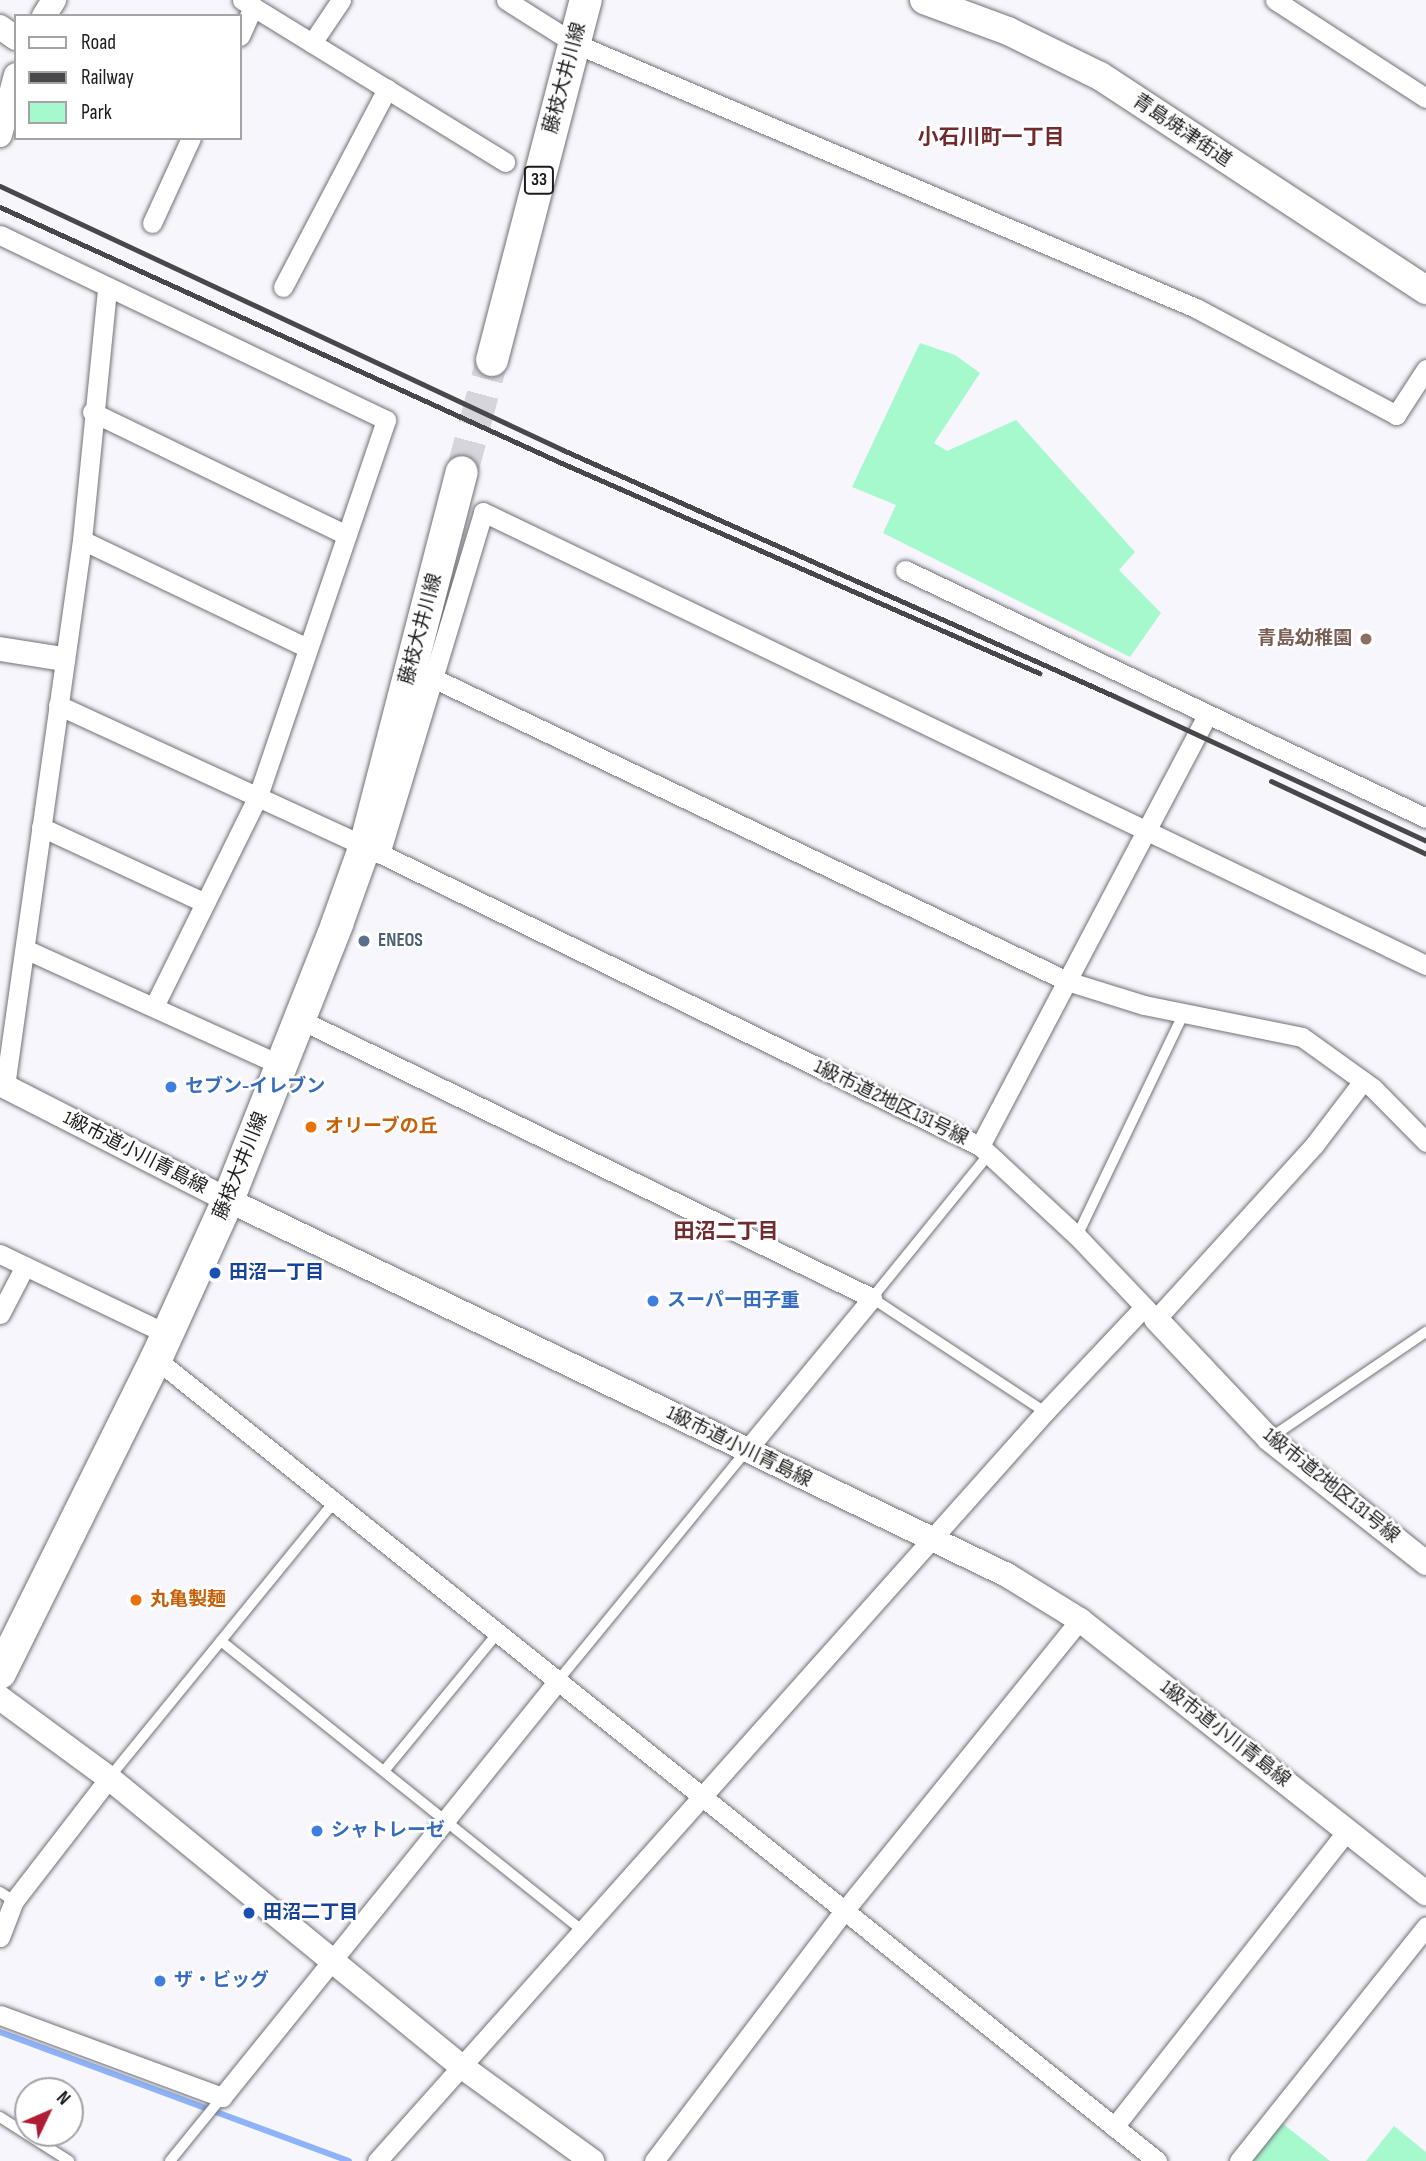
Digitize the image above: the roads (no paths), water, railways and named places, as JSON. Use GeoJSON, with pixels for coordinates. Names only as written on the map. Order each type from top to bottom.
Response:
{"type":"FeatureCollection","features":[{"type":"Feature","properties":{"kind":"main road","name":"藤枝大井川線"},"geometry":{"type":"LineString","coordinates":[[492,360],[586,0]]}},
{"type":"Feature","properties":{"kind":"main road","name":"青島焼津街道"},"geometry":{"type":"LineString","coordinates":[[924,0],[1008,31],[1100,76],[1426,290]]}},
{"type":"Feature","properties":{"kind":"main road","name":"藤枝大井川線"},"geometry":{"type":"LineString","coordinates":[[0,1673],[161,1346],[228,1200],[299,1019],[373,850],[462,472]]}},
{"type":"Feature","properties":{"kind":"street"},"geometry":{"type":"LineString","coordinates":[[313,43],[341,0]]}},
{"type":"Feature","properties":{"kind":"street"},"geometry":{"type":"LineString","coordinates":[[506,0],[574,43],[1196,308],[1396,415],[1426,369]]}},
{"type":"Feature","properties":{"kind":"street"},"geometry":{"type":"LineString","coordinates":[[1275,0],[1426,98]]}},
{"type":"Feature","properties":{"kind":"street"},"geometry":{"type":"LineString","coordinates":[[242,27],[247,4],[505,162]]}},
{"type":"Feature","properties":{"kind":"street"},"geometry":{"type":"LineString","coordinates":[[0,135],[14,82]]}},
{"type":"Feature","properties":{"kind":"street"},"geometry":{"type":"LineString","coordinates":[[284,287],[387,89]]}},
{"type":"Feature","properties":{"kind":"street"},"geometry":{"type":"LineString","coordinates":[[152,223],[190,140]]}},
{"type":"Feature","properties":{"kind":"street"},"geometry":{"type":"LineString","coordinates":[[0,235],[386,420],[257,798],[153,1006]]}},
{"type":"Feature","properties":{"kind":"street"},"geometry":{"type":"LineString","coordinates":[[3,1085],[25,949],[63,659],[82,540],[92,412],[107,288]]}},
{"type":"Feature","properties":{"kind":"street"},"geometry":{"type":"LineString","coordinates":[[92,412],[347,535]]}},
{"type":"Feature","properties":{"kind":"street"},"geometry":{"type":"LineString","coordinates":[[373,850],[433,678],[483,512],[1426,965]]}},
{"type":"Feature","properties":{"kind":"street"},"geometry":{"type":"LineString","coordinates":[[82,540],[307,648]]}},
{"type":"Feature","properties":{"kind":"street"},"geometry":{"type":"LineString","coordinates":[[905,570],[1426,818]]}},
{"type":"Feature","properties":{"kind":"street"},"geometry":{"type":"LineString","coordinates":[[0,649],[63,659]]}},
{"type":"Feature","properties":{"kind":"street"},"geometry":{"type":"LineString","coordinates":[[433,678],[1067,981],[1184,1013],[1301,1037],[1363,1081],[1426,1142]]}},
{"type":"Feature","properties":{"kind":"street","name":"1級市道2地区131号線"},"geometry":{"type":"LineString","coordinates":[[58,705],[373,850],[984,1150],[1077,1236],[1269,1439],[1426,1563]]}},
{"type":"Feature","properties":{"kind":"street"},"geometry":{"type":"LineString","coordinates":[[984,1150],[1143,830],[1207,715]]}},
{"type":"Feature","properties":{"kind":"street"},"geometry":{"type":"LineString","coordinates":[[41,827],[203,902]]}},
{"type":"Feature","properties":{"kind":"street"},"geometry":{"type":"LineString","coordinates":[[25,949],[281,1065]]}},
{"type":"Feature","properties":{"kind":"street"},"geometry":{"type":"LineString","coordinates":[[299,1019],[872,1298],[746,1451]]}},
{"type":"Feature","properties":{"kind":"street"},"geometry":{"type":"LineString","coordinates":[[377,2161],[934,1540],[1045,1412],[1150,1313],[1315,1144],[1363,1081]]}},
{"type":"Feature","properties":{"kind":"street","name":"1級市道小川青島線"},"geometry":{"type":"LineString","coordinates":[[3,1085],[228,1200],[1007,1575],[1080,1620],[1426,1893]]}},
{"type":"Feature","properties":{"kind":"street"},"geometry":{"type":"LineString","coordinates":[[0,1254],[161,1346],[334,1502],[702,1800],[1157,2161]]}},
{"type":"Feature","properties":{"kind":"street"},"geometry":{"type":"LineString","coordinates":[[0,1314],[25,1266]]}},
{"type":"Feature","properties":{"kind":"street"},"geometry":{"type":"LineString","coordinates":[[654,2161],[844,1911],[1080,1620]]}},
{"type":"Feature","properties":{"kind":"street"},"geometry":{"type":"LineString","coordinates":[[0,2015],[222,2097],[557,1682]]}},
{"type":"Feature","properties":{"kind":"street"},"geometry":{"type":"LineString","coordinates":[[0,1698],[109,1778],[461,2066],[592,2161]]}},
{"type":"Feature","properties":{"kind":"street"},"geometry":{"type":"LineString","coordinates":[[0,1937],[7,1896],[109,1778]]}},
{"type":"Feature","properties":{"kind":"street"},"geometry":{"type":"LineString","coordinates":[[1114,2127],[1347,1831]]}},
{"type":"Feature","properties":{"kind":"street"},"geometry":{"type":"LineString","coordinates":[[1239,2161],[1426,1927]]}},
{"type":"Feature","properties":{"kind":"lane"},"geometry":{"type":"LineString","coordinates":[[1077,1236],[1184,1013]]}},
{"type":"Feature","properties":{"kind":"lane"},"geometry":{"type":"LineString","coordinates":[[984,1150],[872,1298],[1045,1412]]}},
{"type":"Feature","properties":{"kind":"lane"},"geometry":{"type":"LineString","coordinates":[[1269,1439],[1426,1332]]}},
{"type":"Feature","properties":{"kind":"lane"},"geometry":{"type":"LineString","coordinates":[[557,1682],[746,1451]]}},
{"type":"Feature","properties":{"kind":"lane"},"geometry":{"type":"LineString","coordinates":[[109,1778],[334,1502]]}},
{"type":"Feature","properties":{"kind":"lane"},"geometry":{"type":"LineString","coordinates":[[384,1771],[497,1634]]}},
{"type":"Feature","properties":{"kind":"lane"},"geometry":{"type":"LineString","coordinates":[[221,1641],[583,1931]]}},
{"type":"Feature","properties":{"kind":"lane"},"geometry":{"type":"LineString","coordinates":[[170,2161],[222,2097]]}},
{"type":"Feature","properties":{"kind":"lane"},"geometry":{"type":"LineString","coordinates":[[0,2117],[69,2161]]}},
{"type":"Feature","properties":{"kind":"waterway"},"geometry":{"type":"LineString","coordinates":[[0,2032],[349,2161]]}},
{"type":"Feature","properties":{"kind":"tunnel"},"geometry":{"type":"LineString","coordinates":[[462,472],[492,360]]}},
{"type":"Feature","properties":{"kind":"railway"},"geometry":{"type":"LineString","coordinates":[[0,186],[563,450],[1114,696],[1426,841]]}},
{"type":"Feature","properties":{"kind":"railway"},"geometry":{"type":"LineString","coordinates":[[0,207],[557,461],[1039,673]]}},
{"type":"Feature","properties":{"kind":"railway"},"geometry":{"type":"LineString","coordinates":[[1271,781],[1426,854]]}},
{"type":"Feature","properties":{"kind":"place","name":"青島幼稚園"},"geometry":{"type":"Point","coordinates":[1366,639]}},
{"type":"Feature","properties":{"kind":"place","name":"ENEOS"},"geometry":{"type":"Point","coordinates":[364,941]}},
{"type":"Feature","properties":{"kind":"place","name":"セブン-イレブン"},"geometry":{"type":"Point","coordinates":[171,1087]}},
{"type":"Feature","properties":{"kind":"place","name":"オリーブの丘"},"geometry":{"type":"Point","coordinates":[311,1127]}},
{"type":"Feature","properties":{"kind":"place","name":"田沼一丁目"},"geometry":{"type":"Point","coordinates":[215,1273]}},
{"type":"Feature","properties":{"kind":"place","name":"スーパー田子重"},"geometry":{"type":"Point","coordinates":[653,1301]}},
{"type":"Feature","properties":{"kind":"place","name":"丸亀製麺"},"geometry":{"type":"Point","coordinates":[136,1600]}},
{"type":"Feature","properties":{"kind":"place","name":"シャトレーゼ"},"geometry":{"type":"Point","coordinates":[317,1831]}},
{"type":"Feature","properties":{"kind":"place","name":"田沼二丁目"},"geometry":{"type":"Point","coordinates":[249,1913]}},
{"type":"Feature","properties":{"kind":"place","name":"ザ・ビッグ"},"geometry":{"type":"Point","coordinates":[160,1981]}},
{"type":"Feature","properties":{"kind":"district","name":"小石川町一丁目"},"geometry":{"type":"Point","coordinates":[991,138]}},
{"type":"Feature","properties":{"kind":"district","name":"田沼二丁目"},"geometry":{"type":"Point","coordinates":[726,1232]}}]}
